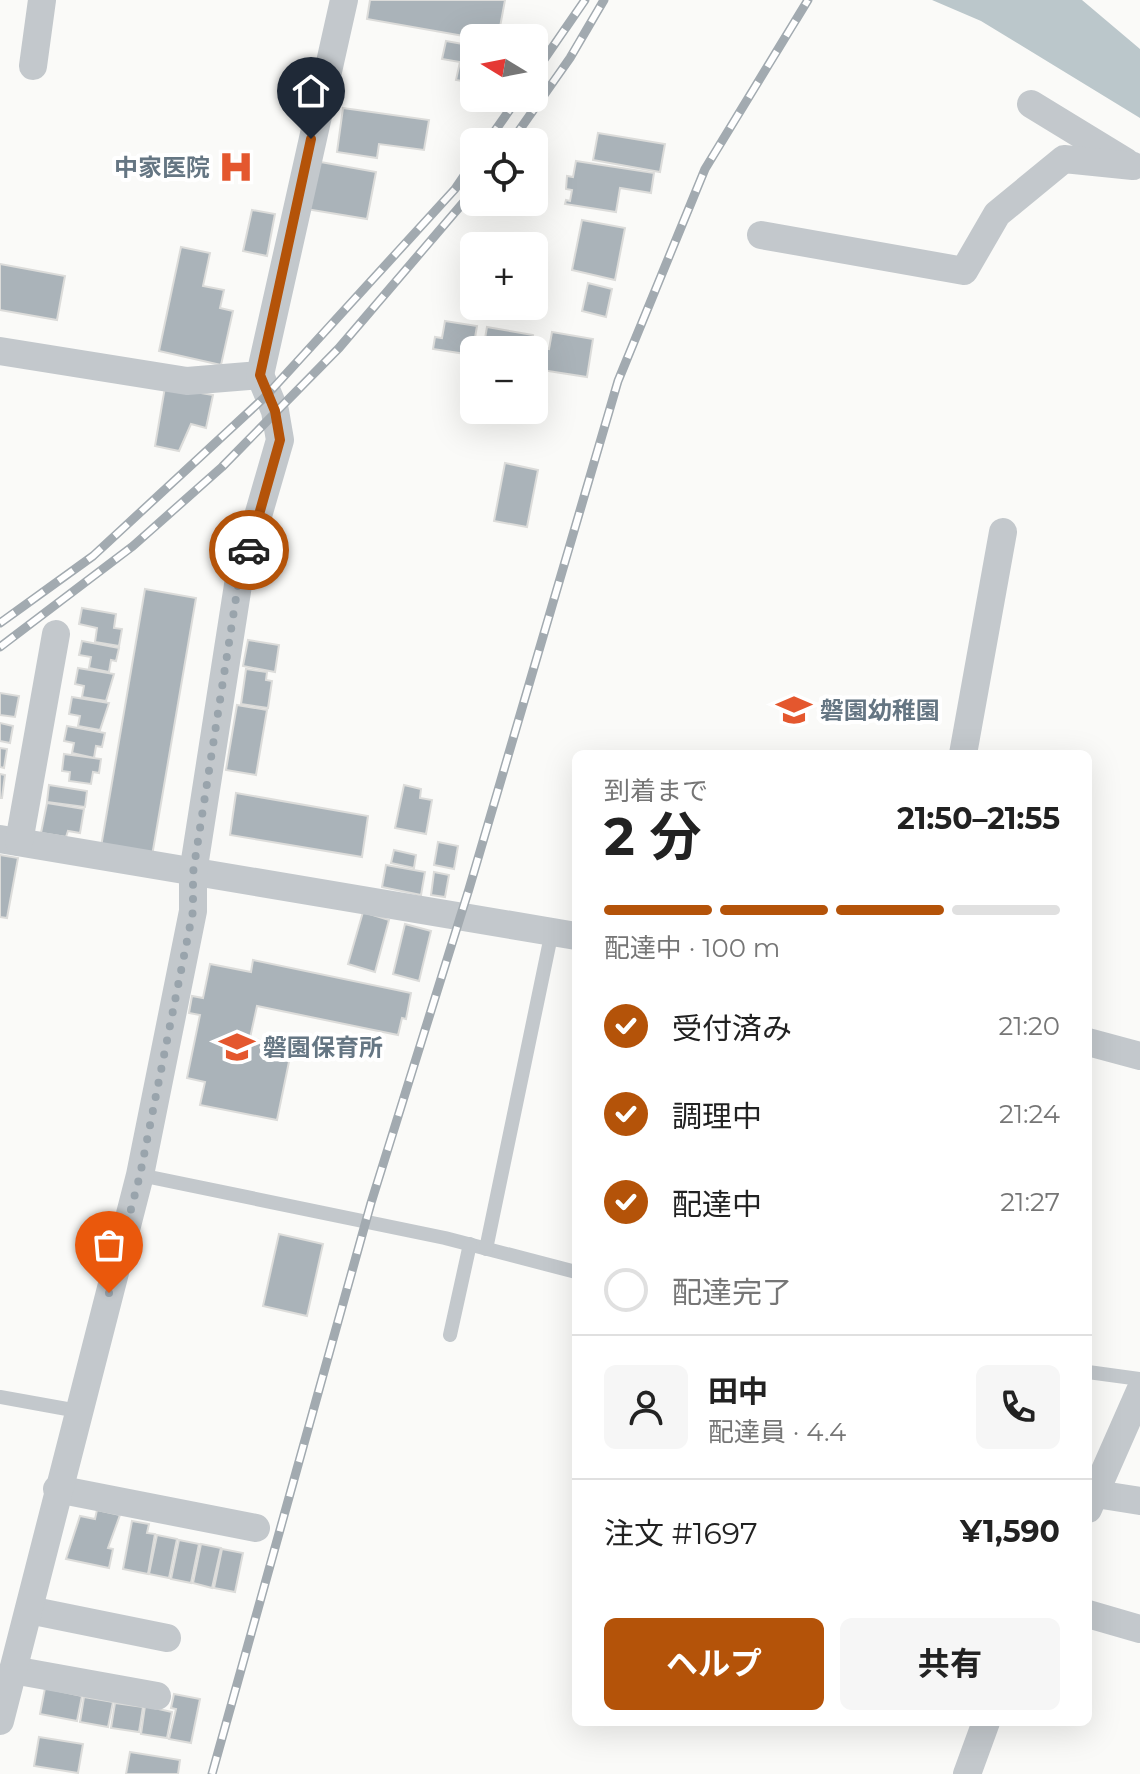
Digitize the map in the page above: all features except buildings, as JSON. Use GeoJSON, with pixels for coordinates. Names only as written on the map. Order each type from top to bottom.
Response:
{"type":"FeatureCollection","features":[{"type":"Feature","properties":{"kind":"street"},"geometry":{"type":"LineString","coordinates":[[33,66],[42,0]]}},
{"type":"Feature","properties":{"kind":"street"},"geometry":{"type":"LineString","coordinates":[[0,1721],[57,1489],[140,1175],[193,911],[193,873],[238,585],[280,440],[275,411],[260,375],[344,0]]}},
{"type":"Feature","properties":{"kind":"street"},"geometry":{"type":"LineString","coordinates":[[1031,104],[1137,168]]}},
{"type":"Feature","properties":{"kind":"street"},"geometry":{"type":"LineString","coordinates":[[761,235],[964,271],[997,214],[1064,159],[1137,168]]}},
{"type":"Feature","properties":{"kind":"street"},"geometry":{"type":"LineString","coordinates":[[0,351],[187,381],[260,375]]}},
{"type":"Feature","properties":{"kind":"street"},"geometry":{"type":"LineString","coordinates":[[964,750],[1003,532]]}},
{"type":"Feature","properties":{"kind":"street"},"geometry":{"type":"LineString","coordinates":[[56,634],[9,840],[564,933]]}},
{"type":"Feature","properties":{"kind":"street"},"geometry":{"type":"LineString","coordinates":[[1092,1043],[1140,1056]]}},
{"type":"Feature","properties":{"kind":"street"},"geometry":{"type":"LineString","coordinates":[[1140,1391],[1092,1502],[1140,1501]]}},
{"type":"Feature","properties":{"kind":"street"},"geometry":{"type":"LineString","coordinates":[[57,1489],[256,1528]]}},
{"type":"Feature","properties":{"kind":"street"},"geometry":{"type":"LineString","coordinates":[[29,1610],[167,1638]]}},
{"type":"Feature","properties":{"kind":"street"},"geometry":{"type":"LineString","coordinates":[[1092,1615],[1140,1629]]}},
{"type":"Feature","properties":{"kind":"street"},"geometry":{"type":"LineString","coordinates":[[13,1670],[157,1696]]}},
{"type":"Feature","properties":{"kind":"street"},"geometry":{"type":"LineString","coordinates":[[967,1774],[985,1726]]}},
{"type":"Feature","properties":{"kind":"lane"},"geometry":{"type":"LineString","coordinates":[[486,1249],[564,933]]}},
{"type":"Feature","properties":{"kind":"lane"},"geometry":{"type":"LineString","coordinates":[[140,1175],[470,1244],[572,1271]]}},
{"type":"Feature","properties":{"kind":"lane"},"geometry":{"type":"LineString","coordinates":[[450,1335],[470,1244]]}},
{"type":"Feature","properties":{"kind":"lane"},"geometry":{"type":"LineString","coordinates":[[1092,1373],[1140,1379]]}},
{"type":"Feature","properties":{"kind":"lane"},"geometry":{"type":"LineString","coordinates":[[0,1397],[78,1411]]}},
{"type":"Feature","properties":{"kind":"shaded area"},"geometry":{"type":"Polygon","coordinates":[[[932,0],[1082,0],[1140,49],[1140,118],[981,21],[932,0]]]}},
{"type":"Feature","properties":{"kind":"railway"},"geometry":{"type":"LineString","coordinates":[[548,54],[585,0]]}},
{"type":"Feature","properties":{"kind":"railway"},"geometry":{"type":"LineString","coordinates":[[521,128],[570,58],[604,0]]}},
{"type":"Feature","properties":{"kind":"railway"},"geometry":{"type":"LineString","coordinates":[[212,1774],[371,1203],[469,889],[618,381],[705,169],[808,0]]}},
{"type":"Feature","properties":{"kind":"railway"},"geometry":{"type":"LineString","coordinates":[[497,128],[508,112]]}},
{"type":"Feature","properties":{"kind":"railway"},"geometry":{"type":"LineString","coordinates":[[0,623],[93,556],[266,396],[460,182]]}},
{"type":"Feature","properties":{"kind":"railway"},"geometry":{"type":"LineString","coordinates":[[0,647],[133,546],[222,467],[339,348],[460,206]]}},
{"type":"Feature","properties":{"kind":"way so far"},"geometry":{"type":"LineString","coordinates":[[109,1293],[140,1175],[193,911],[193,873],[238,585],[249,550]]}},
{"type":"Feature","properties":{"kind":"place","name":"中家医院"},"geometry":{"type":"Point","coordinates":[236,167]}},
{"type":"Feature","properties":{"kind":"place","name":"磐園幼稚園"},"geometry":{"type":"Point","coordinates":[794,710]}},
{"type":"Feature","properties":{"kind":"place","name":"磐園保育所"},"geometry":{"type":"Point","coordinates":[237,1047]}},
{"type":"Feature","properties":{"kind":"route"},"geometry":{"type":"LineString","coordinates":[[249,550],[280,440],[275,411],[266,396],[260,375],[311,139]]}}]}
